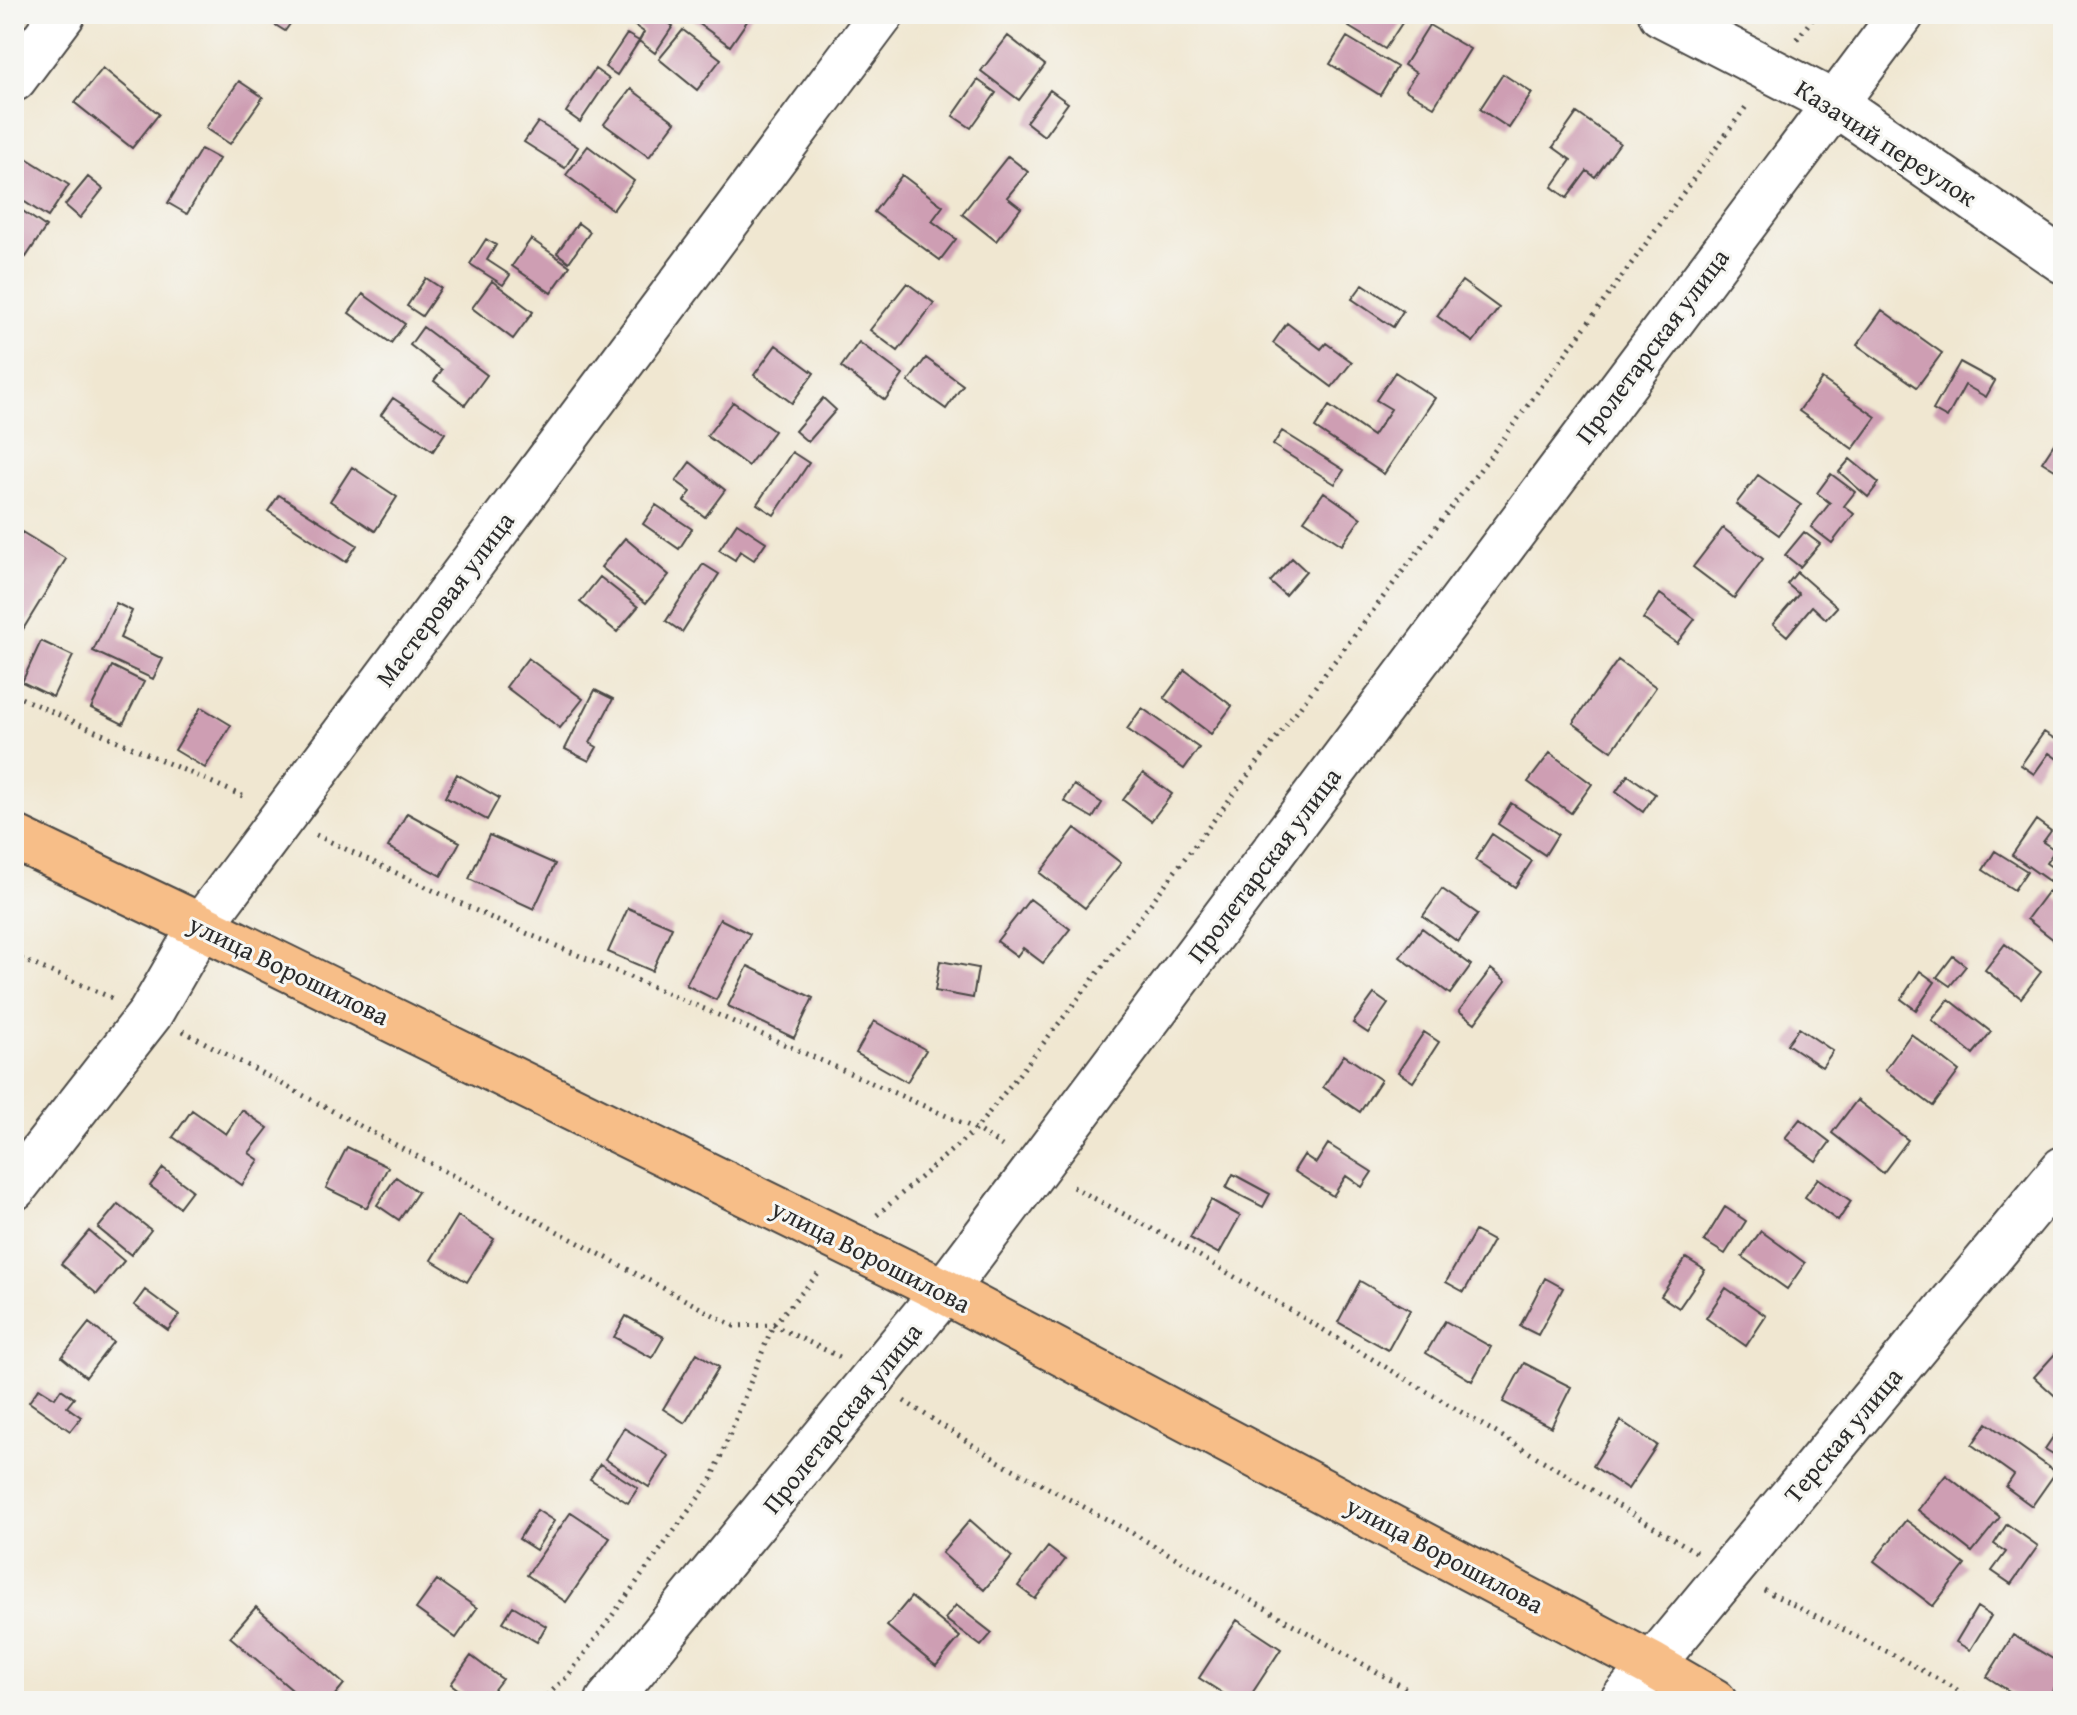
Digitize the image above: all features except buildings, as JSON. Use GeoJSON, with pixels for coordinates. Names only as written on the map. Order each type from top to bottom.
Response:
{"type":"FeatureCollection","features":[{"type":"Feature","properties":{"kind":"main road","name":"улица Ворошилова"},"geometry":{"type":"LineString","coordinates":[[14,837],[944,1291],[1652,1665],[1714,1701]]}},
{"type":"Feature","properties":{"kind":"street"},"geometry":{"type":"LineString","coordinates":[[14,79],[63,14]]}},
{"type":"Feature","properties":{"kind":"street","name":"Мастеровая улица"},"geometry":{"type":"LineString","coordinates":[[14,1188],[150,1014],[201,926],[882,14]]}},
{"type":"Feature","properties":{"kind":"street","name":"Казачий переулок"},"geometry":{"type":"LineString","coordinates":[[1661,14],[1834,103],[2063,261]]}},
{"type":"Feature","properties":{"kind":"street","name":"Пролетарская улица"},"geometry":{"type":"LineString","coordinates":[[608,1701],[944,1291],[1902,14]]}},
{"type":"Feature","properties":{"kind":"street","name":"Терская улица"},"geometry":{"type":"LineString","coordinates":[[1622,1701],[2063,1169]]}},
{"type":"Feature","properties":{"kind":"path"},"geometry":{"type":"LineString","coordinates":[[541,1701],[568,1676],[712,1479],[773,1325],[846,1242],[976,1129],[1501,442],[1816,14]]}},
{"type":"Feature","properties":{"kind":"path"},"geometry":{"type":"LineString","coordinates":[[14,956],[150,1014],[734,1326],[773,1325],[838,1355],[998,1461],[1125,1529],[1428,1701]]}}]}
